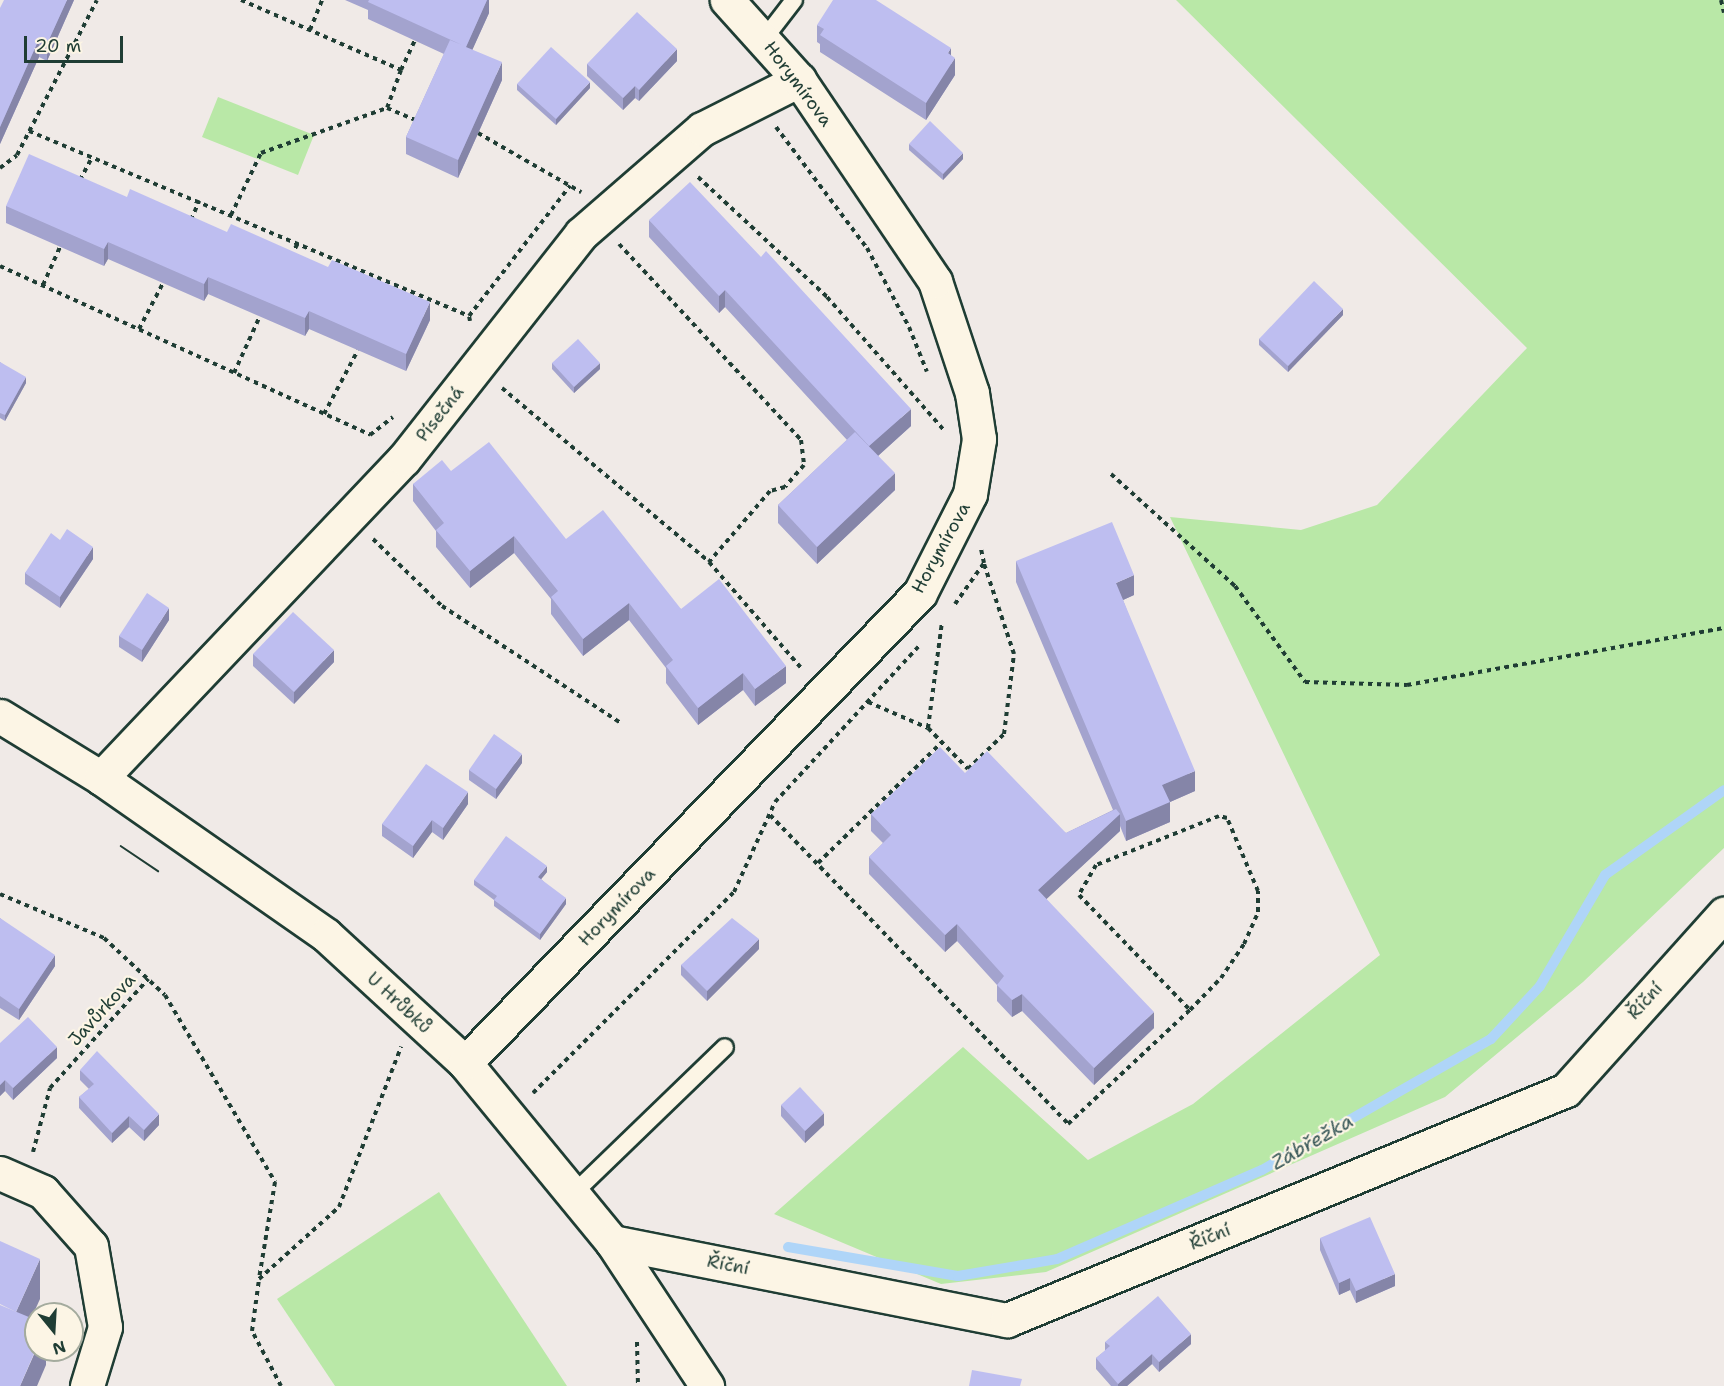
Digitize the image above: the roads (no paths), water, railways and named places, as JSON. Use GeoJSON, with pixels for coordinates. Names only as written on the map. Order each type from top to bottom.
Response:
{"type":"FeatureCollection","features":[{"type":"Feature","properties":{"kind":"street","name":"Horymírova"},"geometry":{"type":"LineString","coordinates":[[465,1063],[920,593],[970,494],[979,439],[972,393],[935,280],[799,80],[727,0]]}},
{"type":"Feature","properties":{"kind":"street","name":"Písečná"},"geometry":{"type":"LineString","coordinates":[[101,778],[404,459],[581,234],[702,129],[799,80]]}},
{"type":"Feature","properties":{"kind":"street","name":"U Hrůbků"},"geometry":{"type":"LineString","coordinates":[[0,716],[101,778],[326,935],[465,1063],[612,1242],[707,1386]]}},
{"type":"Feature","properties":{"kind":"street","name":"Říční"},"geometry":{"type":"LineString","coordinates":[[612,1242],[1007,1320],[1566,1090],[1724,914]]}},
{"type":"Feature","properties":{"kind":"street"},"geometry":{"type":"LineString","coordinates":[[13,1178],[43,1192],[91,1246],[105,1327],[87,1386]]}},
{"type":"Feature","properties":{"kind":"lane"},"geometry":{"type":"LineString","coordinates":[[764,39],[794,0]]}},
{"type":"Feature","properties":{"kind":"lane"},"geometry":{"type":"LineString","coordinates":[[573,1194],[725,1047]]}},
{"type":"Feature","properties":{"kind":"waterway","name":"Zábřežka"},"geometry":{"type":"LineString","coordinates":[[788,1247],[958,1276],[1057,1259],[1262,1170],[1491,1039],[1540,986],[1605,875],[1724,790]]}},
{"type":"Feature","properties":{"kind":"tram line"},"geometry":{"type":"LineString","coordinates":[[121,846],[158,871]]}}]}
